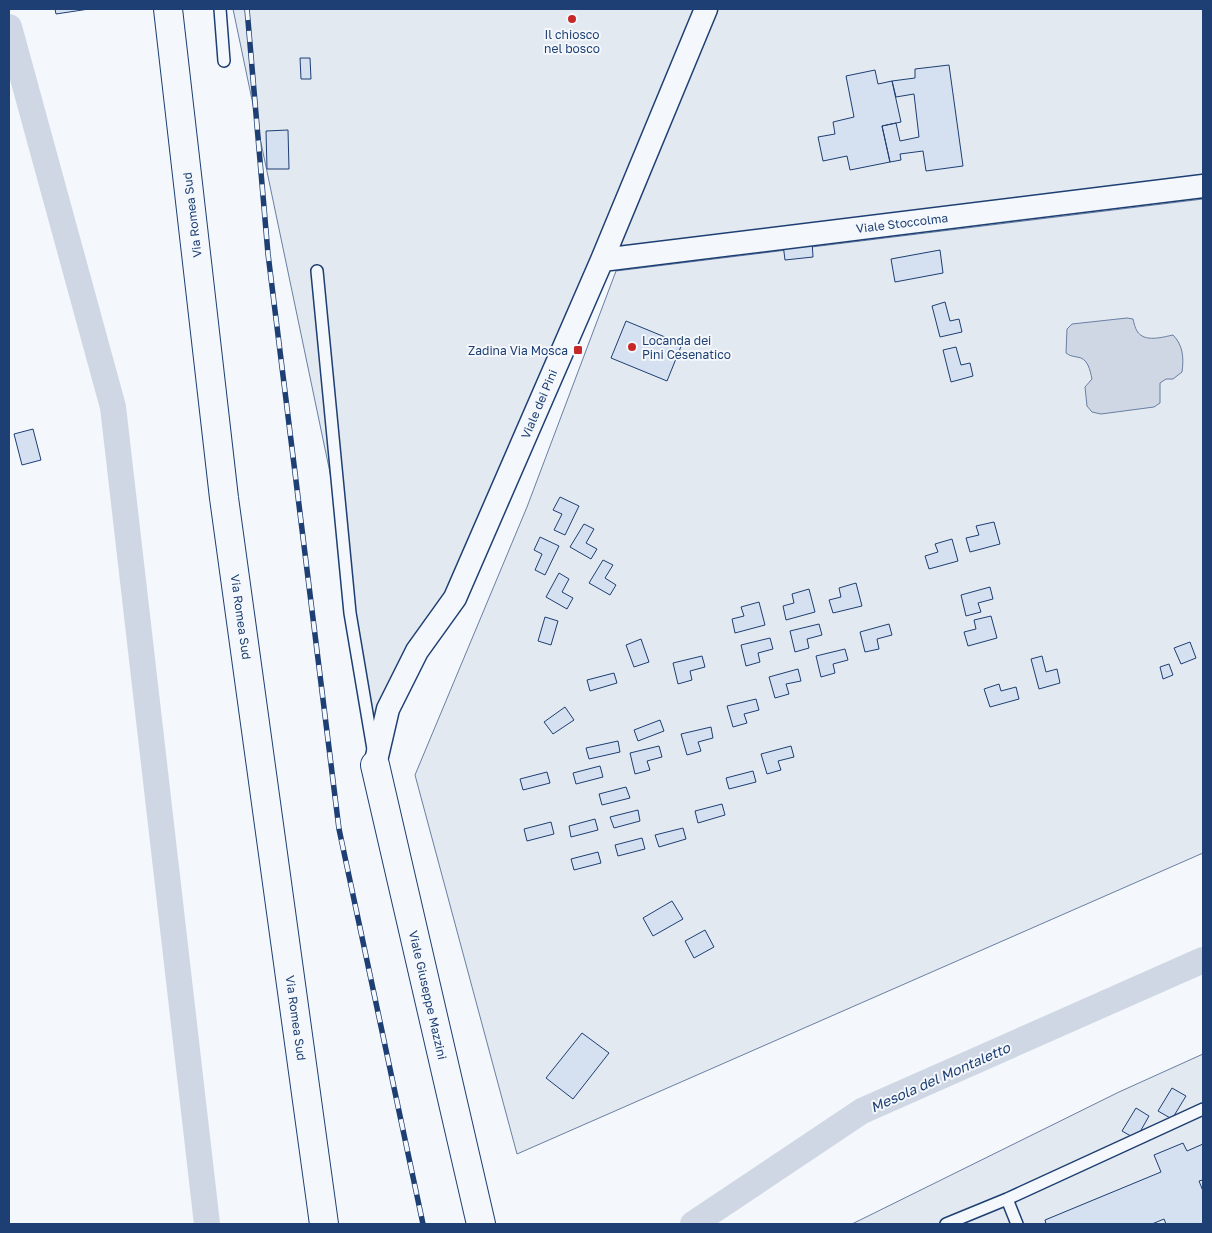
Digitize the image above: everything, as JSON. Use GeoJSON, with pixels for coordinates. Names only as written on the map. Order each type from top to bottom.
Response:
{"type":"FeatureCollection","features":[{"type":"Feature","properties":{"kind":"main road","name":"Via Romea Sud"},"geometry":{"type":"LineString","coordinates":[[168,9],[224,498],[324,1224]]}},
{"type":"Feature","properties":{"kind":"main road","name":"Viale Giuseppe Mazzini"},"geometry":{"type":"LineString","coordinates":[[375,765],[481,1224]]}},
{"type":"Feature","properties":{"kind":"street","name":"Viale dei Pini"},"geometry":{"type":"LineString","coordinates":[[375,765],[388,709],[416,651],[455,598],[602,260],[706,9]]}},
{"type":"Feature","properties":{"kind":"street","name":"Viale Stoccolma"},"geometry":{"type":"LineString","coordinates":[[602,260],[1203,186]]}},
{"type":"Feature","properties":{"kind":"lane"},"geometry":{"type":"LineString","coordinates":[[220,9],[224,61]]}},
{"type":"Feature","properties":{"kind":"lane"},"geometry":{"type":"LineString","coordinates":[[317,271],[350,612],[375,765]]}},
{"type":"Feature","properties":{"kind":"lane"},"geometry":{"type":"LineString","coordinates":[[946,1224],[1007,1199],[1203,1109]]}},
{"type":"Feature","properties":{"kind":"lane"},"geometry":{"type":"LineString","coordinates":[[1007,1199],[1017,1224]]}},
{"type":"Feature","properties":{"kind":"shaded area"},"geometry":{"type":"Polygon","coordinates":[[[233,9],[1203,9],[1203,193],[602,260],[375,765],[342,530],[233,9]]]}},
{"type":"Feature","properties":{"kind":"shaded area"},"geometry":{"type":"Polygon","coordinates":[[[1203,199],[1203,853],[517,1154],[415,775],[527,507],[616,271],[1203,199]]]}},
{"type":"Feature","properties":{"kind":"shaded area"},"geometry":{"type":"Polygon","coordinates":[[[1133,319],[1137,331],[1144,337],[1159,338],[1173,335],[1179,343],[1182,352],[1182,372],[1173,379],[1166,379],[1160,383],[1160,403],[1154,407],[1101,414],[1092,412],[1087,406],[1085,387],[1092,379],[1088,365],[1081,358],[1066,353],[1067,329],[1072,324],[1133,319]]]}},
{"type":"Feature","properties":{"kind":"shaded area"},"geometry":{"type":"Polygon","coordinates":[[[1203,1054],[1203,1224],[852,1224],[1119,1092],[1203,1054]]]}},
{"type":"Feature","properties":{"kind":"building"},"geometry":{"type":"Polygon","coordinates":[[[55,9],[89,9],[56,14],[55,9]]]}},
{"type":"Feature","properties":{"kind":"building"},"geometry":{"type":"Polygon","coordinates":[[[300,58],[310,58],[311,79],[301,79],[300,58]]]}},
{"type":"Feature","properties":{"kind":"building"},"geometry":{"type":"Polygon","coordinates":[[[949,65],[963,166],[926,171],[923,151],[900,154],[901,160],[890,162],[882,126],[896,123],[900,141],[919,137],[914,94],[896,97],[892,81],[915,78],[915,69],[949,65]]]}},
{"type":"Feature","properties":{"kind":"building"},"geometry":{"type":"Polygon","coordinates":[[[875,70],[878,84],[892,81],[901,122],[882,126],[890,162],[850,170],[847,156],[823,161],[818,137],[835,134],[833,122],[854,117],[846,76],[875,70]]]}},
{"type":"Feature","properties":{"kind":"building"},"geometry":{"type":"Polygon","coordinates":[[[288,130],[289,169],[267,169],[266,131],[288,130]]]}},
{"type":"Feature","properties":{"kind":"building"},"geometry":{"type":"Polygon","coordinates":[[[812,241],[813,257],[785,260],[783,244],[812,241]]]}},
{"type":"Feature","properties":{"kind":"building"},"geometry":{"type":"Polygon","coordinates":[[[940,250],[943,273],[895,282],[891,259],[940,250]]]}},
{"type":"Feature","properties":{"kind":"building"},"geometry":{"type":"Polygon","coordinates":[[[945,302],[950,321],[959,319],[962,332],[940,337],[932,306],[945,302]]]}},
{"type":"Feature","properties":{"kind":"building"},"geometry":{"type":"Polygon","coordinates":[[[626,321],[682,344],[667,381],[611,358],[626,321]]]}},
{"type":"Feature","properties":{"kind":"building"},"geometry":{"type":"Polygon","coordinates":[[[956,347],[961,365],[970,363],[973,376],[951,382],[943,350],[956,347]]]}},
{"type":"Feature","properties":{"kind":"building"},"geometry":{"type":"Polygon","coordinates":[[[33,429],[41,460],[22,465],[14,434],[33,429]]]}},
{"type":"Feature","properties":{"kind":"building"},"geometry":{"type":"Polygon","coordinates":[[[560,497],[579,506],[565,535],[554,530],[562,514],[553,510],[560,497]]]}},
{"type":"Feature","properties":{"kind":"building"},"geometry":{"type":"Polygon","coordinates":[[[994,522],[1000,544],[970,552],[966,538],[979,535],[976,526],[994,522]]]}},
{"type":"Feature","properties":{"kind":"building"},"geometry":{"type":"Polygon","coordinates":[[[584,524],[594,529],[586,543],[597,549],[591,559],[570,547],[584,524]]]}},
{"type":"Feature","properties":{"kind":"building"},"geometry":{"type":"Polygon","coordinates":[[[540,537],[559,546],[545,575],[535,570],[542,554],[534,550],[540,537]]]}},
{"type":"Feature","properties":{"kind":"building"},"geometry":{"type":"Polygon","coordinates":[[[952,539],[958,561],[929,569],[925,556],[938,552],[935,544],[952,539]]]}},
{"type":"Feature","properties":{"kind":"building"},"geometry":{"type":"Polygon","coordinates":[[[603,560],[613,565],[605,578],[616,585],[610,595],[589,583],[603,560]]]}},
{"type":"Feature","properties":{"kind":"building"},"geometry":{"type":"Polygon","coordinates":[[[559,573],[569,579],[562,592],[573,598],[567,609],[546,597],[559,573]]]}},
{"type":"Feature","properties":{"kind":"building"},"geometry":{"type":"Polygon","coordinates":[[[856,583],[862,606],[833,613],[829,600],[841,597],[839,588],[856,583]]]}},
{"type":"Feature","properties":{"kind":"building"},"geometry":{"type":"Polygon","coordinates":[[[990,587],[993,599],[978,603],[981,612],[966,616],[961,595],[990,587]]]}},
{"type":"Feature","properties":{"kind":"building"},"geometry":{"type":"Polygon","coordinates":[[[809,589],[815,612],[786,620],[783,606],[794,603],[792,594],[809,589]]]}},
{"type":"Feature","properties":{"kind":"building"},"geometry":{"type":"Polygon","coordinates":[[[759,602],[765,625],[735,633],[732,619],[744,616],[741,607],[759,602]]]}},
{"type":"Feature","properties":{"kind":"building"},"geometry":{"type":"Polygon","coordinates":[[[991,616],[997,638],[968,646],[964,632],[976,629],[974,620],[991,616]]]}},
{"type":"Feature","properties":{"kind":"building"},"geometry":{"type":"Polygon","coordinates":[[[545,617],[558,621],[551,645],[538,641],[545,617]]]}},
{"type":"Feature","properties":{"kind":"building"},"geometry":{"type":"Polygon","coordinates":[[[819,624],[822,635],[807,639],[809,648],[795,652],[790,631],[819,624]]]}},
{"type":"Feature","properties":{"kind":"building"},"geometry":{"type":"Polygon","coordinates":[[[889,624],[892,635],[877,639],[879,649],[865,652],[860,632],[889,624]]]}},
{"type":"Feature","properties":{"kind":"building"},"geometry":{"type":"Polygon","coordinates":[[[770,638],[773,649],[758,653],[760,662],[746,666],[741,645],[770,638]]]}},
{"type":"Feature","properties":{"kind":"building"},"geometry":{"type":"Polygon","coordinates":[[[641,639],[649,662],[634,667],[626,645],[641,639]]]}},
{"type":"Feature","properties":{"kind":"building"},"geometry":{"type":"Polygon","coordinates":[[[1190,642],[1196,658],[1181,664],[1174,648],[1190,642]]]}},
{"type":"Feature","properties":{"kind":"building"},"geometry":{"type":"Polygon","coordinates":[[[845,649],[848,660],[833,664],[835,673],[821,677],[816,656],[845,649]]]}},
{"type":"Feature","properties":{"kind":"building"},"geometry":{"type":"Polygon","coordinates":[[[702,656],[705,667],[690,671],[692,680],[678,684],[673,663],[702,656]]]}},
{"type":"Feature","properties":{"kind":"building"},"geometry":{"type":"Polygon","coordinates":[[[1042,656],[1046,672],[1057,669],[1060,683],[1039,689],[1031,659],[1042,656]]]}},
{"type":"Feature","properties":{"kind":"building"},"geometry":{"type":"Polygon","coordinates":[[[1169,664],[1173,675],[1163,679],[1160,667],[1169,664]]]}},
{"type":"Feature","properties":{"kind":"building"},"geometry":{"type":"Polygon","coordinates":[[[798,669],[801,681],[786,684],[789,694],[775,698],[769,677],[798,669]]]}},
{"type":"Feature","properties":{"kind":"building"},"geometry":{"type":"Polygon","coordinates":[[[614,673],[617,683],[590,691],[587,680],[614,673]]]}},
{"type":"Feature","properties":{"kind":"building"},"geometry":{"type":"Polygon","coordinates":[[[999,684],[1001,691],[1016,687],[1019,699],[990,707],[984,689],[999,684]]]}},
{"type":"Feature","properties":{"kind":"building"},"geometry":{"type":"Polygon","coordinates":[[[756,699],[759,710],[744,714],[747,723],[733,727],[727,706],[756,699]]]}},
{"type":"Feature","properties":{"kind":"building"},"geometry":{"type":"Polygon","coordinates":[[[565,707],[574,720],[553,734],[544,722],[565,707]]]}},
{"type":"Feature","properties":{"kind":"building"},"geometry":{"type":"Polygon","coordinates":[[[660,720],[664,731],[638,741],[634,730],[660,720]]]}},
{"type":"Feature","properties":{"kind":"building"},"geometry":{"type":"Polygon","coordinates":[[[711,727],[713,738],[698,742],[701,751],[687,755],[681,734],[711,727]]]}},
{"type":"Feature","properties":{"kind":"building"},"geometry":{"type":"Polygon","coordinates":[[[618,741],[620,752],[589,759],[586,748],[618,741]]]}},
{"type":"Feature","properties":{"kind":"building"},"geometry":{"type":"Polygon","coordinates":[[[659,746],[662,757],[647,761],[650,770],[635,774],[630,753],[659,746]]]}},
{"type":"Feature","properties":{"kind":"building"},"geometry":{"type":"Polygon","coordinates":[[[791,746],[794,757],[778,761],[781,770],[767,774],[761,754],[791,746]]]}},
{"type":"Feature","properties":{"kind":"building"},"geometry":{"type":"Polygon","coordinates":[[[600,766],[603,777],[576,784],[573,773],[600,766]]]}},
{"type":"Feature","properties":{"kind":"building"},"geometry":{"type":"Polygon","coordinates":[[[753,771],[756,782],[729,789],[726,778],[753,771]]]}},
{"type":"Feature","properties":{"kind":"building"},"geometry":{"type":"Polygon","coordinates":[[[547,772],[550,783],[523,790],[520,779],[547,772]]]}},
{"type":"Feature","properties":{"kind":"building"},"geometry":{"type":"Polygon","coordinates":[[[626,787],[630,798],[602,805],[599,794],[626,787]]]}},
{"type":"Feature","properties":{"kind":"building"},"geometry":{"type":"Polygon","coordinates":[[[722,804],[725,815],[698,823],[695,811],[722,804]]]}},
{"type":"Feature","properties":{"kind":"building"},"geometry":{"type":"Polygon","coordinates":[[[638,810],[640,821],[614,828],[610,817],[638,810]]]}},
{"type":"Feature","properties":{"kind":"building"},"geometry":{"type":"Polygon","coordinates":[[[595,819],[598,830],[571,837],[569,826],[595,819]]]}},
{"type":"Feature","properties":{"kind":"building"},"geometry":{"type":"Polygon","coordinates":[[[551,822],[554,834],[527,841],[524,829],[551,822]]]}},
{"type":"Feature","properties":{"kind":"building"},"geometry":{"type":"Polygon","coordinates":[[[683,828],[686,839],[659,847],[655,835],[683,828]]]}},
{"type":"Feature","properties":{"kind":"building"},"geometry":{"type":"Polygon","coordinates":[[[642,838],[645,849],[618,856],[615,845],[642,838]]]}},
{"type":"Feature","properties":{"kind":"building"},"geometry":{"type":"Polygon","coordinates":[[[598,852],[601,863],[574,870],[571,859],[598,852]]]}},
{"type":"Feature","properties":{"kind":"building"},"geometry":{"type":"Polygon","coordinates":[[[672,901],[683,919],[653,936],[643,918],[672,901]]]}},
{"type":"Feature","properties":{"kind":"building"},"geometry":{"type":"Polygon","coordinates":[[[705,930],[714,947],[694,958],[685,941],[705,930]]]}},
{"type":"Feature","properties":{"kind":"building"},"geometry":{"type":"Polygon","coordinates":[[[582,1033],[609,1053],[573,1099],[546,1078],[582,1033]]]}},
{"type":"Feature","properties":{"kind":"building"},"geometry":{"type":"Polygon","coordinates":[[[1172,1088],[1186,1096],[1172,1119],[1158,1111],[1172,1088]]]}},
{"type":"Feature","properties":{"kind":"building"},"geometry":{"type":"Polygon","coordinates":[[[1136,1108],[1149,1116],[1136,1139],[1122,1131],[1136,1108]]]}},
{"type":"Feature","properties":{"kind":"building"},"geometry":{"type":"Polygon","coordinates":[[[1183,1143],[1187,1151],[1203,1144],[1203,1180],[1199,1181],[1203,1191],[1203,1224],[1166,1224],[1164,1219],[1152,1224],[1046,1224],[1045,1220],[1161,1172],[1154,1155],[1183,1143]]]}},
{"type":"Feature","properties":{"kind":"waterway"},"geometry":{"type":"LineString","coordinates":[[9,27],[113,407],[207,1224]]}},
{"type":"Feature","properties":{"kind":"waterway","name":"Mesola del Montaletto"},"geometry":{"type":"LineString","coordinates":[[693,1224],[862,1111],[1203,960]]}},
{"type":"Feature","properties":{"kind":"railway"},"geometry":{"type":"LineString","coordinates":[[247,9],[268,254],[339,829],[423,1224]]}},
{"type":"Feature","properties":{"kind":"place","name":"Il chiosco nel bosco"},"geometry":{"type":"Point","coordinates":[572,19]}},
{"type":"Feature","properties":{"kind":"place","name":"Locanda dei Pini Cesenatico"},"geometry":{"type":"Point","coordinates":[632,347]}},
{"type":"Feature","properties":{"kind":"place","name":"Zadina Via Mosca"},"geometry":{"type":"Point","coordinates":[578,350]}}]}
